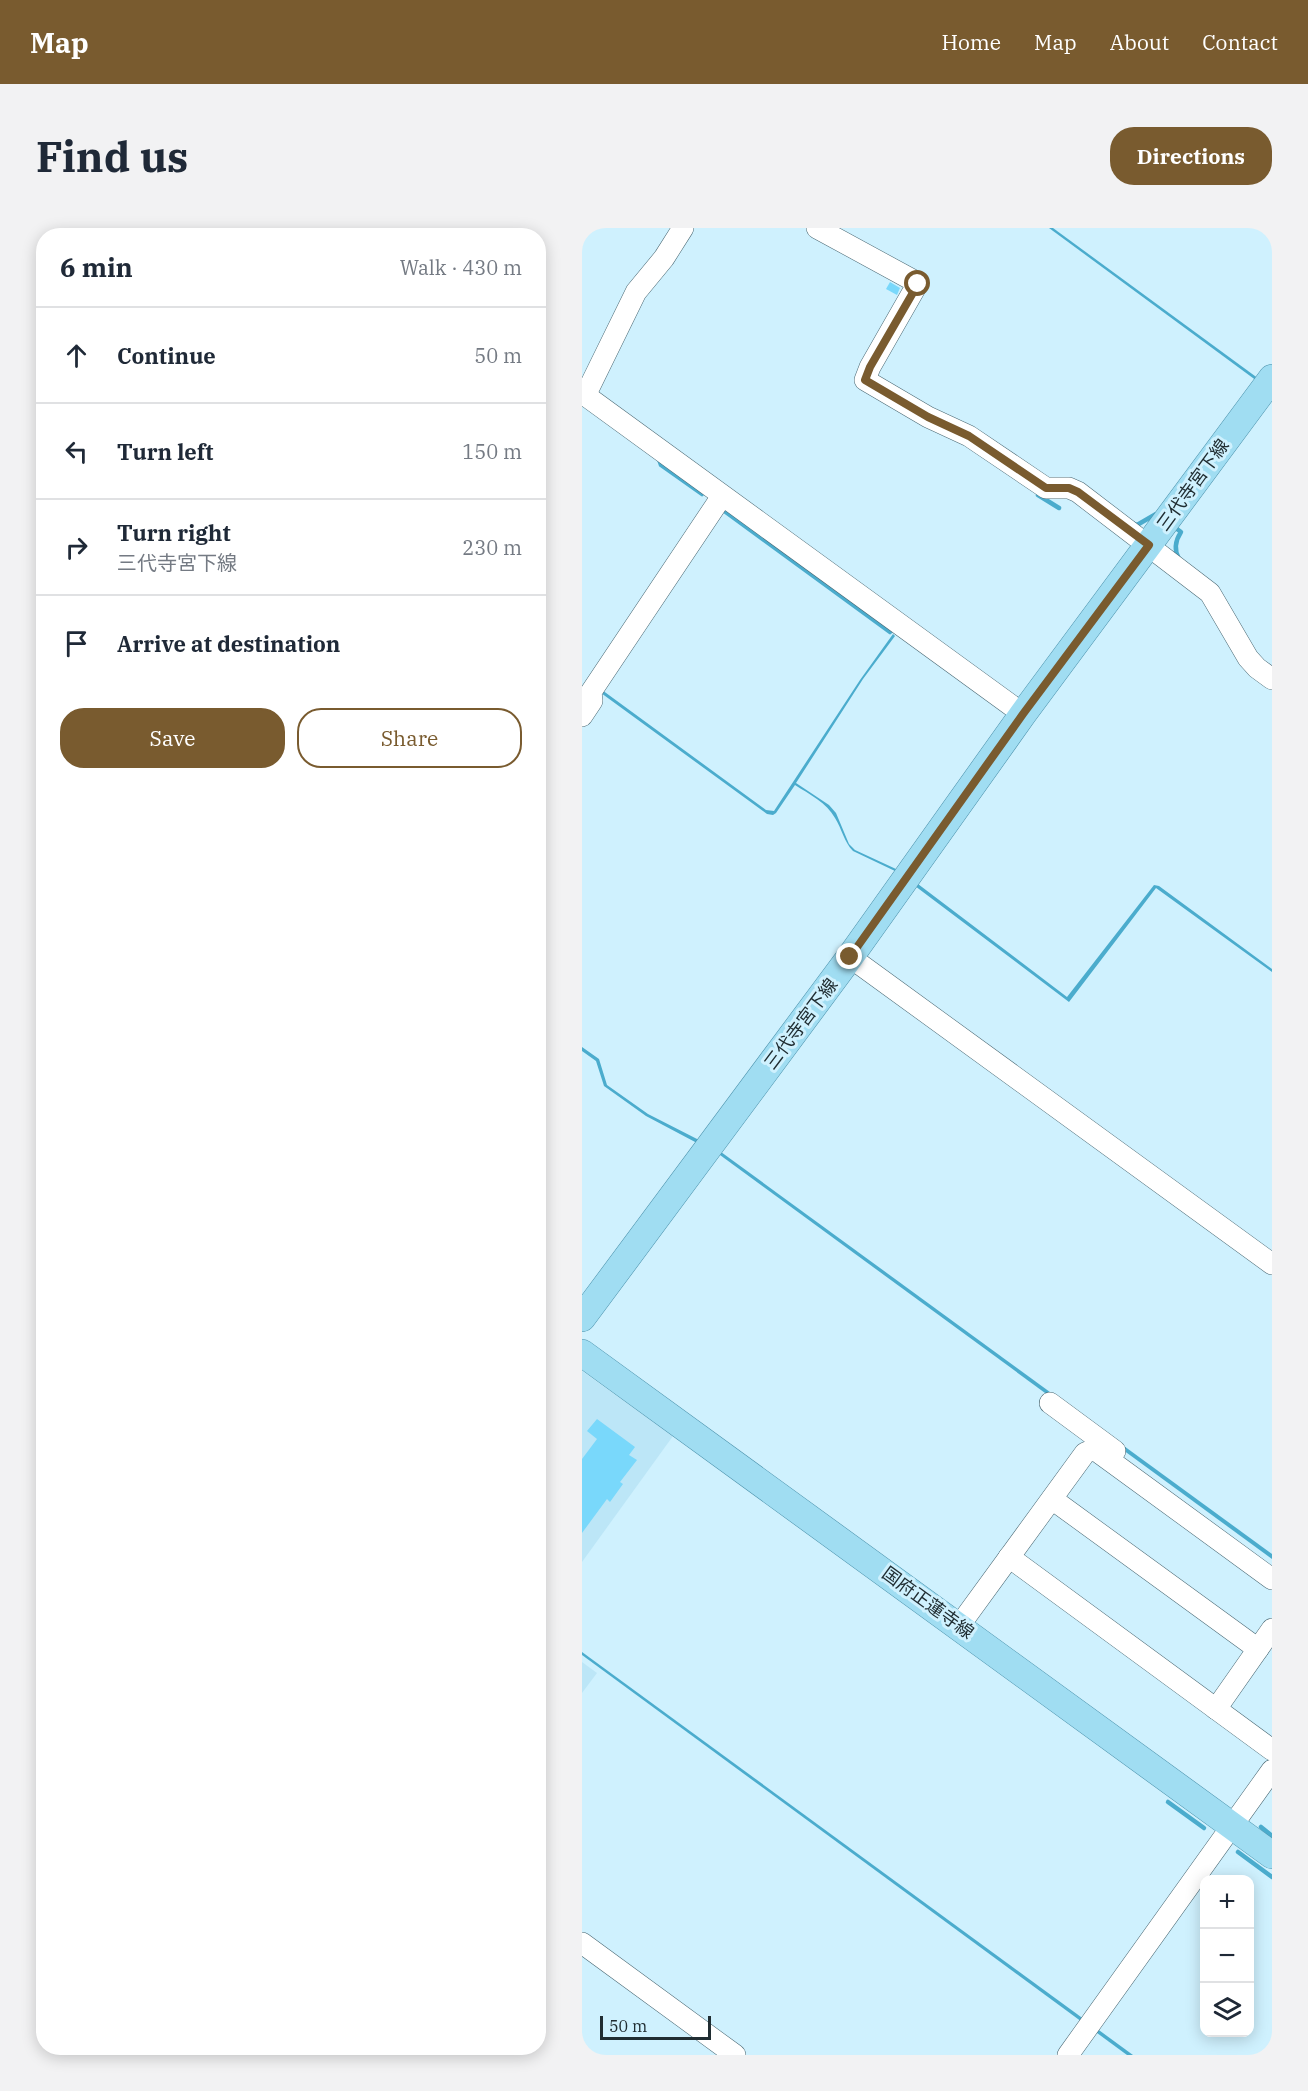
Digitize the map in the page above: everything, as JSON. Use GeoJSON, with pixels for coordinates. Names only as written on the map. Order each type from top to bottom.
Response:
{"type":"FeatureCollection","features":[{"type":"Feature","properties":{"kind":"main road","name":"三代寺宮下線"},"geometry":{"type":"LineString","coordinates":[[582,1318],[850,957],[1023,714],[1272,378]]}},
{"type":"Feature","properties":{"kind":"main road","name":"国府正蓮寺線"},"geometry":{"type":"LineString","coordinates":[[582,1353],[1272,1855]]}},
{"type":"Feature","properties":{"kind":"street"},"geometry":{"type":"LineString","coordinates":[[683,228],[664,258],[636,292],[584,395],[1023,714]]}},
{"type":"Feature","properties":{"kind":"street"},"geometry":{"type":"LineString","coordinates":[[817,228],[918,284],[870,367],[865,380],[928,417],[969,436],[1046,488],[1069,488],[1078,492],[1210,593],[1248,658],[1272,679]]}},
{"type":"Feature","properties":{"kind":"street"},"geometry":{"type":"LineString","coordinates":[[582,716],[592,700],[587,688],[722,496]]}},
{"type":"Feature","properties":{"kind":"street"},"geometry":{"type":"LineString","coordinates":[[850,957],[1272,1264]]}},
{"type":"Feature","properties":{"kind":"street"},"geometry":{"type":"LineString","coordinates":[[1050,1403],[1272,1566]]}},
{"type":"Feature","properties":{"kind":"street"},"geometry":{"type":"LineString","coordinates":[[959,1626],[1085,1453],[1094,1449],[1272,1578]]}},
{"type":"Feature","properties":{"kind":"street"},"geometry":{"type":"LineString","coordinates":[[1052,1499],[1258,1649]]}},
{"type":"Feature","properties":{"kind":"street"},"geometry":{"type":"LineString","coordinates":[[1010,1557],[1216,1709],[1270,1745]]}},
{"type":"Feature","properties":{"kind":"street"},"geometry":{"type":"LineString","coordinates":[[1216,1709],[1272,1629]]}},
{"type":"Feature","properties":{"kind":"street"},"geometry":{"type":"LineString","coordinates":[[1068,2055],[1272,1770]]}},
{"type":"Feature","properties":{"kind":"street"},"geometry":{"type":"LineString","coordinates":[[582,1943],[735,2055]]}},
{"type":"Feature","properties":{"kind":"shaded area"},"geometry":{"type":"Polygon","coordinates":[[[582,1371],[673,1436],[582,1562],[582,1371]]]}},
{"type":"Feature","properties":{"kind":"shaded area"},"geometry":{"type":"Polygon","coordinates":[[[582,1662],[597,1673],[582,1693],[582,1662]]]}},
{"type":"Feature","properties":{"kind":"water"},"geometry":{"type":"Polygon","coordinates":[[[1049,228],[1053,228],[1259,379],[1257,381],[1049,228]]]}},
{"type":"Feature","properties":{"kind":"water"},"geometry":{"type":"Polygon","coordinates":[[[893,634],[895,636],[863,679],[796,783],[829,805],[836,813],[849,844],[855,850],[896,869],[895,871],[853,851],[847,844],[832,813],[817,799],[795,785],[776,813],[767,814],[601,693],[602,690],[766,810],[774,811],[893,634]]]}},
{"type":"Feature","properties":{"kind":"water"},"geometry":{"type":"Polygon","coordinates":[[[918,884],[1067,997],[1154,885],[1159,886],[1272,969],[1272,972],[1156,888],[1069,1002],[915,886],[918,884]]]}},
{"type":"Feature","properties":{"kind":"water"},"geometry":{"type":"Polygon","coordinates":[[[582,1047],[599,1059],[607,1085],[648,1114],[699,1140],[697,1143],[646,1116],[604,1086],[596,1061],[582,1051],[582,1047]]]}},
{"type":"Feature","properties":{"kind":"water"},"geometry":{"type":"Polygon","coordinates":[[[721,1152],[1272,1554],[1272,1559],[720,1155],[721,1152]]]}},
{"type":"Feature","properties":{"kind":"water"},"geometry":{"type":"Polygon","coordinates":[[[582,1652],[1133,2055],[1127,2055],[582,1655],[582,1652]]]}},
{"type":"Feature","properties":{"kind":"building"},"geometry":{"type":"Polygon","coordinates":[[[890,282],[900,288],[897,295],[886,289],[890,282]]]}},
{"type":"Feature","properties":{"kind":"building"},"geometry":{"type":"Polygon","coordinates":[[[597,1419],[635,1447],[629,1455],[637,1460],[620,1482],[623,1484],[610,1502],[607,1499],[582,1533],[582,1459],[597,1439],[587,1431],[597,1419]]]}},
{"type":"Feature","properties":{"kind":"waterway"},"geometry":{"type":"LineString","coordinates":[[659,459],[661,465],[702,494]]}},
{"type":"Feature","properties":{"kind":"waterway"},"geometry":{"type":"LineString","coordinates":[[1038,495],[1059,508]]}},
{"type":"Feature","properties":{"kind":"waterway"},"geometry":{"type":"LineString","coordinates":[[723,510],[890,632]]}},
{"type":"Feature","properties":{"kind":"waterway"},"geometry":{"type":"LineString","coordinates":[[1132,523],[1137,525],[1156,514]]}},
{"type":"Feature","properties":{"kind":"waterway"},"geometry":{"type":"LineString","coordinates":[[1177,529],[1181,532],[1176,546],[1179,559]]}},
{"type":"Feature","properties":{"kind":"waterway"},"geometry":{"type":"LineString","coordinates":[[1168,1802],[1204,1828]]}},
{"type":"Feature","properties":{"kind":"waterway"},"geometry":{"type":"LineString","coordinates":[[1261,1827],[1272,1836]]}},
{"type":"Feature","properties":{"kind":"waterway"},"geometry":{"type":"LineString","coordinates":[[1238,1852],[1272,1877]]}},
{"type":"Feature","properties":{"kind":"route"},"geometry":{"type":"LineString","coordinates":[[850,957],[1023,714],[1149,545],[1078,492],[1069,488],[1046,488],[969,436],[928,417],[865,380],[870,367],[918,284]]}}]}
